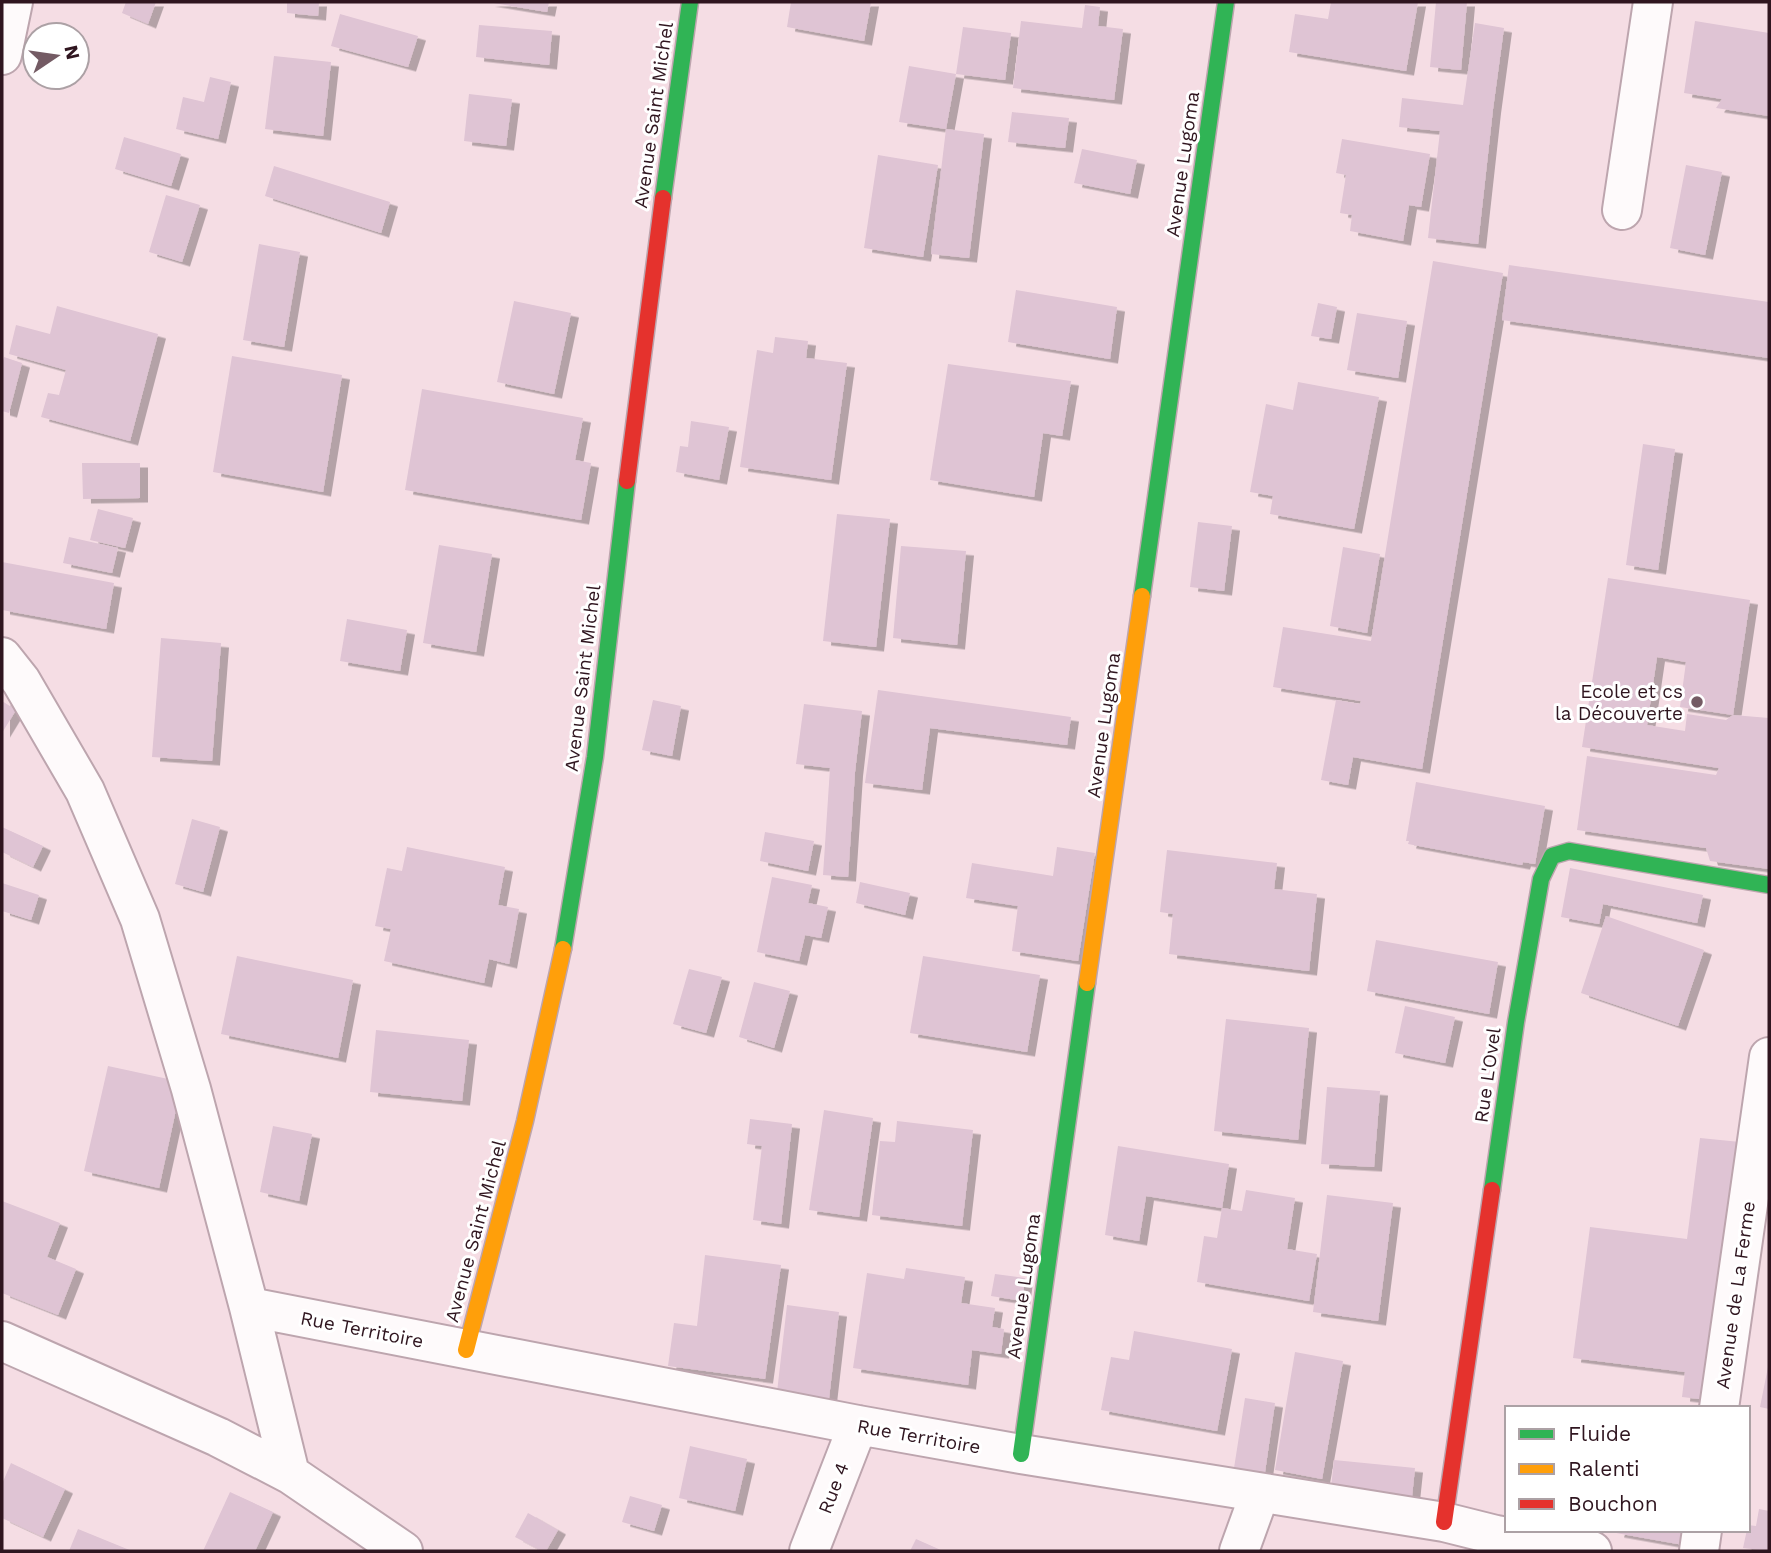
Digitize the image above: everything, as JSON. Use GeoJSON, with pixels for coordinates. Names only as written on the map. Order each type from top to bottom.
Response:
{"type":"FeatureCollection","features":[{"type":"Feature","properties":{"kind":"street"},"geometry":{"type":"LineString","coordinates":[[2,55],[13,2]]}},
{"type":"Feature","properties":{"kind":"street","name":"Avenue Saint Michel"},"geometry":{"type":"LineString","coordinates":[[466,1350],[525,1121],[564,952],[595,757],[640,363],[690,2]]}},
{"type":"Feature","properties":{"kind":"street","name":"Avenue Lugoma"},"geometry":{"type":"LineString","coordinates":[[1021,1454],[1226,2]]}},
{"type":"Feature","properties":{"kind":"street"},"geometry":{"type":"LineString","coordinates":[[1622,210],[1653,2]]}},
{"type":"Feature","properties":{"kind":"street"},"geometry":{"type":"LineString","coordinates":[[2,657],[21,681],[85,791],[140,919],[191,1090],[290,1474]]}},
{"type":"Feature","properties":{"kind":"street","name":"Rue L'Ovel"},"geometry":{"type":"LineString","coordinates":[[1444,1522],[1516,1022],[1541,879],[1552,856],[1569,852],[1769,885]]}},
{"type":"Feature","properties":{"kind":"street","name":"Avenue de La Ferme"},"geometry":{"type":"LineString","coordinates":[[1719,1406],[1769,1057]]}},
{"type":"Feature","properties":{"kind":"street","name":"Rue Territoire"},"geometry":{"type":"LineString","coordinates":[[249,1307],[858,1425],[1444,1522],[1494,1543],[1592,1551]]}},
{"type":"Feature","properties":{"kind":"street"},"geometry":{"type":"LineString","coordinates":[[2,1341],[218,1437],[290,1474],[382,1545]]}},
{"type":"Feature","properties":{"kind":"street","name":"Rue 4"},"geometry":{"type":"LineString","coordinates":[[809,1551],[858,1425]]}},
{"type":"Feature","properties":{"kind":"street"},"geometry":{"type":"LineString","coordinates":[[1239,1551],[1260,1493]]}},
{"type":"Feature","properties":{"kind":"street"},"geometry":{"type":"LineString","coordinates":[[1699,1551],[1702,1532]]}},
{"type":"Feature","properties":{"kind":"building"},"geometry":{"type":"Polygon","coordinates":[[[126,2],[156,2],[148,24],[122,13],[126,2]]]}},
{"type":"Feature","properties":{"kind":"building"},"geometry":{"type":"Polygon","coordinates":[[[287,2],[319,2],[318,16],[287,13],[287,2]]]}},
{"type":"Feature","properties":{"kind":"building"},"geometry":{"type":"Polygon","coordinates":[[[487,2],[549,2],[547,12],[487,2]]]}},
{"type":"Feature","properties":{"kind":"building"},"geometry":{"type":"Polygon","coordinates":[[[791,2],[871,2],[864,41],[787,27],[791,2]]]}},
{"type":"Feature","properties":{"kind":"building"},"geometry":{"type":"Polygon","coordinates":[[[1331,2],[1418,2],[1406,71],[1289,52],[1295,14],[1328,19],[1331,2]]]}},
{"type":"Feature","properties":{"kind":"building"},"geometry":{"type":"Polygon","coordinates":[[[1436,2],[1467,2],[1461,70],[1430,67],[1436,2]]]}},
{"type":"Feature","properties":{"kind":"building"},"geometry":{"type":"Polygon","coordinates":[[[1085,5],[1100,7],[1098,26],[1123,29],[1114,100],[1013,88],[1021,21],[1082,28],[1085,5]]]}},
{"type":"Feature","properties":{"kind":"building"},"geometry":{"type":"Polygon","coordinates":[[[340,14],[418,36],[408,67],[331,46],[340,14]]]}},
{"type":"Feature","properties":{"kind":"building"},"geometry":{"type":"Polygon","coordinates":[[[1695,21],[1769,33],[1769,116],[1716,108],[1722,99],[1684,93],[1695,21]]]}},
{"type":"Feature","properties":{"kind":"building"},"geometry":{"type":"Polygon","coordinates":[[[1475,23],[1504,28],[1478,244],[1428,238],[1440,131],[1399,127],[1402,98],[1463,105],[1475,23]]]}},
{"type":"Feature","properties":{"kind":"building"},"geometry":{"type":"Polygon","coordinates":[[[479,25],[552,31],[549,65],[476,57],[479,25]]]}},
{"type":"Feature","properties":{"kind":"building"},"geometry":{"type":"Polygon","coordinates":[[[963,27],[1011,33],[1005,80],[956,74],[963,27]]]}},
{"type":"Feature","properties":{"kind":"building"},"geometry":{"type":"Polygon","coordinates":[[[274,56],[331,62],[323,136],[265,129],[274,56]]]}},
{"type":"Feature","properties":{"kind":"building"},"geometry":{"type":"Polygon","coordinates":[[[909,66],[956,74],[946,129],[899,122],[909,66]]]}},
{"type":"Feature","properties":{"kind":"building"},"geometry":{"type":"Polygon","coordinates":[[[210,77],[231,82],[218,139],[176,129],[183,97],[204,102],[210,77]]]}},
{"type":"Feature","properties":{"kind":"building"},"geometry":{"type":"Polygon","coordinates":[[[469,94],[512,99],[506,146],[464,141],[469,94]]]}},
{"type":"Feature","properties":{"kind":"building"},"geometry":{"type":"Polygon","coordinates":[[[1012,112],[1069,118],[1065,148],[1008,142],[1012,112]]]}},
{"type":"Feature","properties":{"kind":"building"},"geometry":{"type":"Polygon","coordinates":[[[946,129],[984,134],[969,258],[931,254],[946,129]]]}},
{"type":"Feature","properties":{"kind":"building"},"geometry":{"type":"Polygon","coordinates":[[[124,137],[181,154],[171,186],[115,169],[124,137]]]}},
{"type":"Feature","properties":{"kind":"building"},"geometry":{"type":"Polygon","coordinates":[[[1342,139],[1430,154],[1421,207],[1409,205],[1403,241],[1350,231],[1352,215],[1340,213],[1346,175],[1336,173],[1342,139]]]}},
{"type":"Feature","properties":{"kind":"building"},"geometry":{"type":"Polygon","coordinates":[[[1082,149],[1137,160],[1130,194],[1074,183],[1082,149]]]}},
{"type":"Feature","properties":{"kind":"building"},"geometry":{"type":"Polygon","coordinates":[[[878,155],[938,165],[923,257],[864,248],[878,155]]]}},
{"type":"Feature","properties":{"kind":"building"},"geometry":{"type":"Polygon","coordinates":[[[1686,165],[1722,172],[1705,255],[1670,248],[1686,165]]]}},
{"type":"Feature","properties":{"kind":"building"},"geometry":{"type":"Polygon","coordinates":[[[274,166],[390,202],[381,233],[265,196],[274,166]]]}},
{"type":"Feature","properties":{"kind":"building"},"geometry":{"type":"Polygon","coordinates":[[[166,195],[200,205],[182,262],[149,252],[166,195]]]}},
{"type":"Feature","properties":{"kind":"building"},"geometry":{"type":"Polygon","coordinates":[[[259,244],[300,252],[284,347],[243,340],[259,244]]]}},
{"type":"Feature","properties":{"kind":"building"},"geometry":{"type":"Polygon","coordinates":[[[1433,261],[1503,273],[1422,769],[1353,757],[1348,785],[1321,780],[1336,700],[1360,704],[1361,701],[1273,687],[1283,627],[1371,641],[1433,261]]]}},
{"type":"Feature","properties":{"kind":"building"},"geometry":{"type":"Polygon","coordinates":[[[1509,265],[1769,302],[1769,358],[1502,320],[1509,265]]]}},
{"type":"Feature","properties":{"kind":"building"},"geometry":{"type":"Polygon","coordinates":[[[1016,290],[1117,307],[1110,359],[1008,342],[1016,290]]]}},
{"type":"Feature","properties":{"kind":"building"},"geometry":{"type":"Polygon","coordinates":[[[514,301],[571,313],[554,394],[497,382],[514,301]]]}},
{"type":"Feature","properties":{"kind":"building"},"geometry":{"type":"Polygon","coordinates":[[[1318,303],[1337,307],[1331,339],[1311,336],[1318,303]]]}},
{"type":"Feature","properties":{"kind":"building"},"geometry":{"type":"Polygon","coordinates":[[[57,306],[158,334],[130,441],[41,417],[48,393],[59,395],[66,370],[9,354],[16,325],[50,334],[57,306]]]}},
{"type":"Feature","properties":{"kind":"building"},"geometry":{"type":"Polygon","coordinates":[[[1357,313],[1407,321],[1398,378],[1347,370],[1357,313]]]}},
{"type":"Feature","properties":{"kind":"building"},"geometry":{"type":"Polygon","coordinates":[[[775,337],[808,341],[806,358],[847,363],[831,480],[740,467],[757,350],[773,353],[775,337]]]}},
{"type":"Feature","properties":{"kind":"building"},"geometry":{"type":"Polygon","coordinates":[[[232,356],[342,375],[323,492],[213,472],[232,356]]]}},
{"type":"Feature","properties":{"kind":"building"},"geometry":{"type":"Polygon","coordinates":[[[4,357],[22,363],[9,413],[2,411],[4,357]]]}},
{"type":"Feature","properties":{"kind":"building"},"geometry":{"type":"Polygon","coordinates":[[[948,364],[1071,381],[1062,436],[1043,433],[1034,497],[930,480],[948,364]]]}},
{"type":"Feature","properties":{"kind":"building"},"geometry":{"type":"Polygon","coordinates":[[[1298,382],[1379,397],[1354,529],[1270,514],[1273,496],[1250,492],[1266,404],[1293,410],[1298,382]]]}},
{"type":"Feature","properties":{"kind":"building"},"geometry":{"type":"Polygon","coordinates":[[[422,389],[583,418],[575,460],[591,463],[581,520],[405,490],[422,389]]]}},
{"type":"Feature","properties":{"kind":"building"},"geometry":{"type":"Polygon","coordinates":[[[691,421],[729,427],[719,480],[676,472],[680,446],[688,447],[691,421]]]}},
{"type":"Feature","properties":{"kind":"building"},"geometry":{"type":"Polygon","coordinates":[[[1643,444],[1675,449],[1658,570],[1626,565],[1643,444]]]}},
{"type":"Feature","properties":{"kind":"building"},"geometry":{"type":"Polygon","coordinates":[[[82,463],[140,463],[140,498],[83,499],[82,463]]]}},
{"type":"Feature","properties":{"kind":"building"},"geometry":{"type":"Polygon","coordinates":[[[98,509],[133,518],[125,548],[90,540],[98,509]]]}},
{"type":"Feature","properties":{"kind":"building"},"geometry":{"type":"Polygon","coordinates":[[[837,514],[890,519],[876,647],[823,641],[837,514]]]}},
{"type":"Feature","properties":{"kind":"building"},"geometry":{"type":"Polygon","coordinates":[[[1198,522],[1232,526],[1224,591],[1190,587],[1198,522]]]}},
{"type":"Feature","properties":{"kind":"building"},"geometry":{"type":"Polygon","coordinates":[[[69,537],[118,548],[112,573],[63,563],[69,537]]]}},
{"type":"Feature","properties":{"kind":"building"},"geometry":{"type":"Polygon","coordinates":[[[439,545],[492,554],[476,652],[423,643],[439,545]]]}},
{"type":"Feature","properties":{"kind":"building"},"geometry":{"type":"Polygon","coordinates":[[[901,546],[966,551],[957,645],[893,638],[901,546]]]}},
{"type":"Feature","properties":{"kind":"building"},"geometry":{"type":"Polygon","coordinates":[[[1343,547],[1380,554],[1367,633],[1330,626],[1343,547]]]}},
{"type":"Feature","properties":{"kind":"building"},"geometry":{"type":"Polygon","coordinates":[[[2,562],[114,583],[106,629],[2,610],[2,562]]]}},
{"type":"Feature","properties":{"kind":"building"},"geometry":{"type":"Polygon","coordinates":[[[1608,578],[1750,600],[1733,715],[1769,718],[1769,869],[1710,861],[1706,848],[1577,830],[1587,756],[1716,775],[1719,768],[1582,747],[1608,578]],[[1657,657],[1647,725],[1685,731],[1687,714],[1726,720],[1733,715],[1680,707],[1686,662],[1657,657]]]}},
{"type":"Feature","properties":{"kind":"building"},"geometry":{"type":"Polygon","coordinates":[[[347,619],[407,630],[400,671],[340,661],[347,619]]]}},
{"type":"Feature","properties":{"kind":"building"},"geometry":{"type":"Polygon","coordinates":[[[161,638],[221,643],[212,761],[152,757],[161,638]]]}},
{"type":"Feature","properties":{"kind":"building"},"geometry":{"type":"Polygon","coordinates":[[[878,690],[1071,717],[1067,745],[930,728],[922,790],[865,783],[878,690]]]}},
{"type":"Feature","properties":{"kind":"building"},"geometry":{"type":"Polygon","coordinates":[[[653,700],[681,706],[672,756],[642,750],[653,700]]]}},
{"type":"Feature","properties":{"kind":"building"},"geometry":{"type":"Polygon","coordinates":[[[2,701],[16,710],[2,733],[2,701]]]}},
{"type":"Feature","properties":{"kind":"building"},"geometry":{"type":"Polygon","coordinates":[[[804,704],[862,711],[848,877],[823,875],[830,768],[796,764],[804,704]]]}},
{"type":"Feature","properties":{"kind":"building"},"geometry":{"type":"Polygon","coordinates":[[[1416,782],[1545,806],[1535,864],[1523,862],[1522,865],[1408,844],[1409,841],[1406,841],[1416,782]]]}},
{"type":"Feature","properties":{"kind":"building"},"geometry":{"type":"Polygon","coordinates":[[[192,819],[220,827],[203,892],[175,884],[192,819]]]}},
{"type":"Feature","properties":{"kind":"building"},"geometry":{"type":"Polygon","coordinates":[[[2,827],[43,846],[33,867],[2,852],[2,827]]]}},
{"type":"Feature","properties":{"kind":"building"},"geometry":{"type":"Polygon","coordinates":[[[765,832],[814,841],[808,871],[760,861],[765,832]]]}},
{"type":"Feature","properties":{"kind":"building"},"geometry":{"type":"Polygon","coordinates":[[[407,847],[505,867],[498,905],[519,909],[509,964],[489,959],[484,983],[384,961],[391,929],[375,926],[387,868],[402,871],[407,847]]]}},
{"type":"Feature","properties":{"kind":"building"},"geometry":{"type":"Polygon","coordinates":[[[1057,847],[1095,853],[1078,961],[1012,951],[1018,906],[966,898],[972,863],[1053,876],[1057,847]]]}},
{"type":"Feature","properties":{"kind":"building"},"geometry":{"type":"Polygon","coordinates":[[[1167,850],[1277,863],[1274,889],[1317,894],[1309,971],[1169,954],[1173,914],[1160,912],[1167,850]]]}},
{"type":"Feature","properties":{"kind":"building"},"geometry":{"type":"Polygon","coordinates":[[[1570,868],[1703,895],[1697,923],[1603,904],[1599,924],[1561,917],[1570,868]]]}},
{"type":"Feature","properties":{"kind":"building"},"geometry":{"type":"Polygon","coordinates":[[[772,877],[812,885],[808,903],[828,907],[821,938],[805,935],[799,961],[757,952],[772,877]]]}},
{"type":"Feature","properties":{"kind":"building"},"geometry":{"type":"Polygon","coordinates":[[[860,882],[910,893],[905,915],[856,903],[860,882]]]}},
{"type":"Feature","properties":{"kind":"building"},"geometry":{"type":"Polygon","coordinates":[[[2,883],[39,895],[31,920],[2,911],[2,883]]]}},
{"type":"Feature","properties":{"kind":"building"},"geometry":{"type":"Polygon","coordinates":[[[1606,916],[1704,950],[1678,1026],[1581,993],[1606,916]]]}},
{"type":"Feature","properties":{"kind":"building"},"geometry":{"type":"Polygon","coordinates":[[[1376,940],[1498,962],[1489,1014],[1367,991],[1376,940]]]}},
{"type":"Feature","properties":{"kind":"building"},"geometry":{"type":"Polygon","coordinates":[[[237,956],[353,980],[338,1058],[221,1034],[237,956]]]}},
{"type":"Feature","properties":{"kind":"building"},"geometry":{"type":"Polygon","coordinates":[[[923,956],[1040,975],[1027,1052],[910,1033],[923,956]]]}},
{"type":"Feature","properties":{"kind":"building"},"geometry":{"type":"Polygon","coordinates":[[[689,969],[722,977],[706,1033],[673,1024],[689,969]]]}},
{"type":"Feature","properties":{"kind":"building"},"geometry":{"type":"Polygon","coordinates":[[[754,982],[790,991],[774,1048],[739,1037],[754,982]]]}},
{"type":"Feature","properties":{"kind":"building"},"geometry":{"type":"Polygon","coordinates":[[[1405,1006],[1455,1017],[1445,1063],[1395,1053],[1405,1006]]]}},
{"type":"Feature","properties":{"kind":"building"},"geometry":{"type":"Polygon","coordinates":[[[1226,1019],[1309,1028],[1298,1140],[1214,1131],[1226,1019]]]}},
{"type":"Feature","properties":{"kind":"building"},"geometry":{"type":"Polygon","coordinates":[[[376,1030],[469,1040],[462,1101],[370,1092],[376,1030]]]}},
{"type":"Feature","properties":{"kind":"building"},"geometry":{"type":"Polygon","coordinates":[[[108,1066],[182,1082],[159,1188],[84,1171],[108,1066]]]}},
{"type":"Feature","properties":{"kind":"building"},"geometry":{"type":"Polygon","coordinates":[[[1327,1087],[1380,1091],[1374,1167],[1321,1164],[1327,1087]]]}},
{"type":"Feature","properties":{"kind":"building"},"geometry":{"type":"Polygon","coordinates":[[[824,1110],[873,1118],[859,1217],[809,1210],[824,1110]]]}},
{"type":"Feature","properties":{"kind":"building"},"geometry":{"type":"Polygon","coordinates":[[[750,1119],[792,1124],[781,1224],[753,1220],[762,1146],[747,1144],[750,1119]]]}},
{"type":"Feature","properties":{"kind":"building"},"geometry":{"type":"Polygon","coordinates":[[[897,1121],[973,1130],[962,1226],[872,1215],[880,1141],[895,1142],[897,1121]]]}},
{"type":"Feature","properties":{"kind":"building"},"geometry":{"type":"Polygon","coordinates":[[[273,1126],[312,1134],[299,1201],[260,1192],[273,1126]]]}},
{"type":"Feature","properties":{"kind":"building"},"geometry":{"type":"Polygon","coordinates":[[[1700,1138],[1740,1142],[1708,1400],[1682,1397],[1685,1372],[1573,1358],[1590,1227],[1687,1239],[1700,1138]]]}},
{"type":"Feature","properties":{"kind":"building"},"geometry":{"type":"Polygon","coordinates":[[[1118,1146],[1229,1164],[1222,1208],[1146,1196],[1139,1241],[1105,1235],[1118,1146]]]}},
{"type":"Feature","properties":{"kind":"building"},"geometry":{"type":"Polygon","coordinates":[[[1246,1190],[1295,1198],[1287,1249],[1317,1254],[1309,1301],[1197,1282],[1204,1236],[1217,1238],[1222,1208],[1242,1211],[1246,1190]]]}},
{"type":"Feature","properties":{"kind":"building"},"geometry":{"type":"Polygon","coordinates":[[[1327,1195],[1393,1203],[1378,1321],[1313,1312],[1327,1195]]]}},
{"type":"Feature","properties":{"kind":"building"},"geometry":{"type":"Polygon","coordinates":[[[2,1201],[60,1223],[47,1257],[76,1269],[58,1315],[2,1293],[2,1201]]]}},
{"type":"Feature","properties":{"kind":"building"},"geometry":{"type":"Polygon","coordinates":[[[705,1255],[781,1265],[765,1379],[668,1366],[674,1323],[697,1326],[705,1255]]]}},
{"type":"Feature","properties":{"kind":"building"},"geometry":{"type":"Polygon","coordinates":[[[906,1268],[965,1277],[961,1303],[995,1308],[992,1327],[1004,1329],[1001,1354],[972,1350],[968,1385],[853,1368],[867,1273],[904,1279],[906,1268]]]}},
{"type":"Feature","properties":{"kind":"building"},"geometry":{"type":"Polygon","coordinates":[[[995,1274],[1025,1278],[1022,1301],[991,1296],[995,1274]]]}},
{"type":"Feature","properties":{"kind":"building"},"geometry":{"type":"Polygon","coordinates":[[[787,1305],[839,1312],[828,1407],[776,1401],[787,1305]]]}},
{"type":"Feature","properties":{"kind":"building"},"geometry":{"type":"Polygon","coordinates":[[[1134,1331],[1232,1349],[1217,1431],[1101,1410],[1111,1357],[1129,1360],[1134,1331]]]}},
{"type":"Feature","properties":{"kind":"building"},"geometry":{"type":"Polygon","coordinates":[[[1295,1352],[1343,1361],[1322,1479],[1275,1470],[1295,1352]]]}},
{"type":"Feature","properties":{"kind":"building"},"geometry":{"type":"Polygon","coordinates":[[[1769,1367],[1769,1409],[1760,1407],[1769,1367]]]}},
{"type":"Feature","properties":{"kind":"building"},"geometry":{"type":"Polygon","coordinates":[[[1245,1398],[1275,1403],[1265,1472],[1234,1468],[1245,1398]]]}},
{"type":"Feature","properties":{"kind":"building"},"geometry":{"type":"Polygon","coordinates":[[[690,1446],[747,1459],[735,1511],[679,1498],[690,1446]]]}},
{"type":"Feature","properties":{"kind":"building"},"geometry":{"type":"Polygon","coordinates":[[[1334,1460],[1415,1468],[1411,1506],[1330,1497],[1334,1460]]]}},
{"type":"Feature","properties":{"kind":"building"},"geometry":{"type":"Polygon","coordinates":[[[11,1463],[65,1489],[43,1537],[2,1518],[2,1484],[11,1463]]]}},
{"type":"Feature","properties":{"kind":"building"},"geometry":{"type":"Polygon","coordinates":[[[230,1492],[273,1512],[255,1551],[203,1551],[230,1492]]]}},
{"type":"Feature","properties":{"kind":"building"},"geometry":{"type":"Polygon","coordinates":[[[630,1496],[662,1505],[654,1531],[622,1522],[630,1496]]]}},
{"type":"Feature","properties":{"kind":"building"},"geometry":{"type":"Polygon","coordinates":[[[1759,1509],[1769,1511],[1769,1551],[1743,1548],[1750,1525],[1756,1526],[1759,1509]]]}},
{"type":"Feature","properties":{"kind":"building"},"geometry":{"type":"Polygon","coordinates":[[[528,1513],[558,1530],[546,1551],[515,1537],[528,1513]]]}},
{"type":"Feature","properties":{"kind":"building"},"geometry":{"type":"Polygon","coordinates":[[[78,1529],[132,1551],[69,1551],[78,1529]]]}},
{"type":"Feature","properties":{"kind":"building"},"geometry":{"type":"Polygon","coordinates":[[[1616,1532],[1692,1532],[1689,1546],[1616,1532]]]}},
{"type":"Feature","properties":{"kind":"building"},"geometry":{"type":"Polygon","coordinates":[[[916,1539],[943,1551],[910,1551],[916,1539]]]}},
{"type":"Feature","properties":{"kind":"traffic: fast"},"geometry":{"type":"LineString","coordinates":[[663,198],[690,2]]}},
{"type":"Feature","properties":{"kind":"traffic: fast"},"geometry":{"type":"LineString","coordinates":[[1142,596],[1226,2]]}},
{"type":"Feature","properties":{"kind":"traffic: fast"},"geometry":{"type":"LineString","coordinates":[[563,949],[595,757],[627,481]]}},
{"type":"Feature","properties":{"kind":"traffic: fast"},"geometry":{"type":"LineString","coordinates":[[1492,1190],[1516,1022],[1541,879],[1552,856],[1569,851],[1769,885]]}},
{"type":"Feature","properties":{"kind":"traffic: fast"},"geometry":{"type":"LineString","coordinates":[[1021,1454],[1087,983]]}},
{"type":"Feature","properties":{"kind":"traffic: slow"},"geometry":{"type":"LineString","coordinates":[[1087,983],[1142,596]]}},
{"type":"Feature","properties":{"kind":"traffic: slow"},"geometry":{"type":"LineString","coordinates":[[466,1350],[525,1121],[563,949]]}},
{"type":"Feature","properties":{"kind":"traffic: jam"},"geometry":{"type":"LineString","coordinates":[[627,481],[663,198]]}},
{"type":"Feature","properties":{"kind":"traffic: jam"},"geometry":{"type":"LineString","coordinates":[[1444,1522],[1492,1190]]}},
{"type":"Feature","properties":{"kind":"place","name":"Ecole et cs la Découverte"},"geometry":{"type":"Point","coordinates":[1697,702]}}]}
